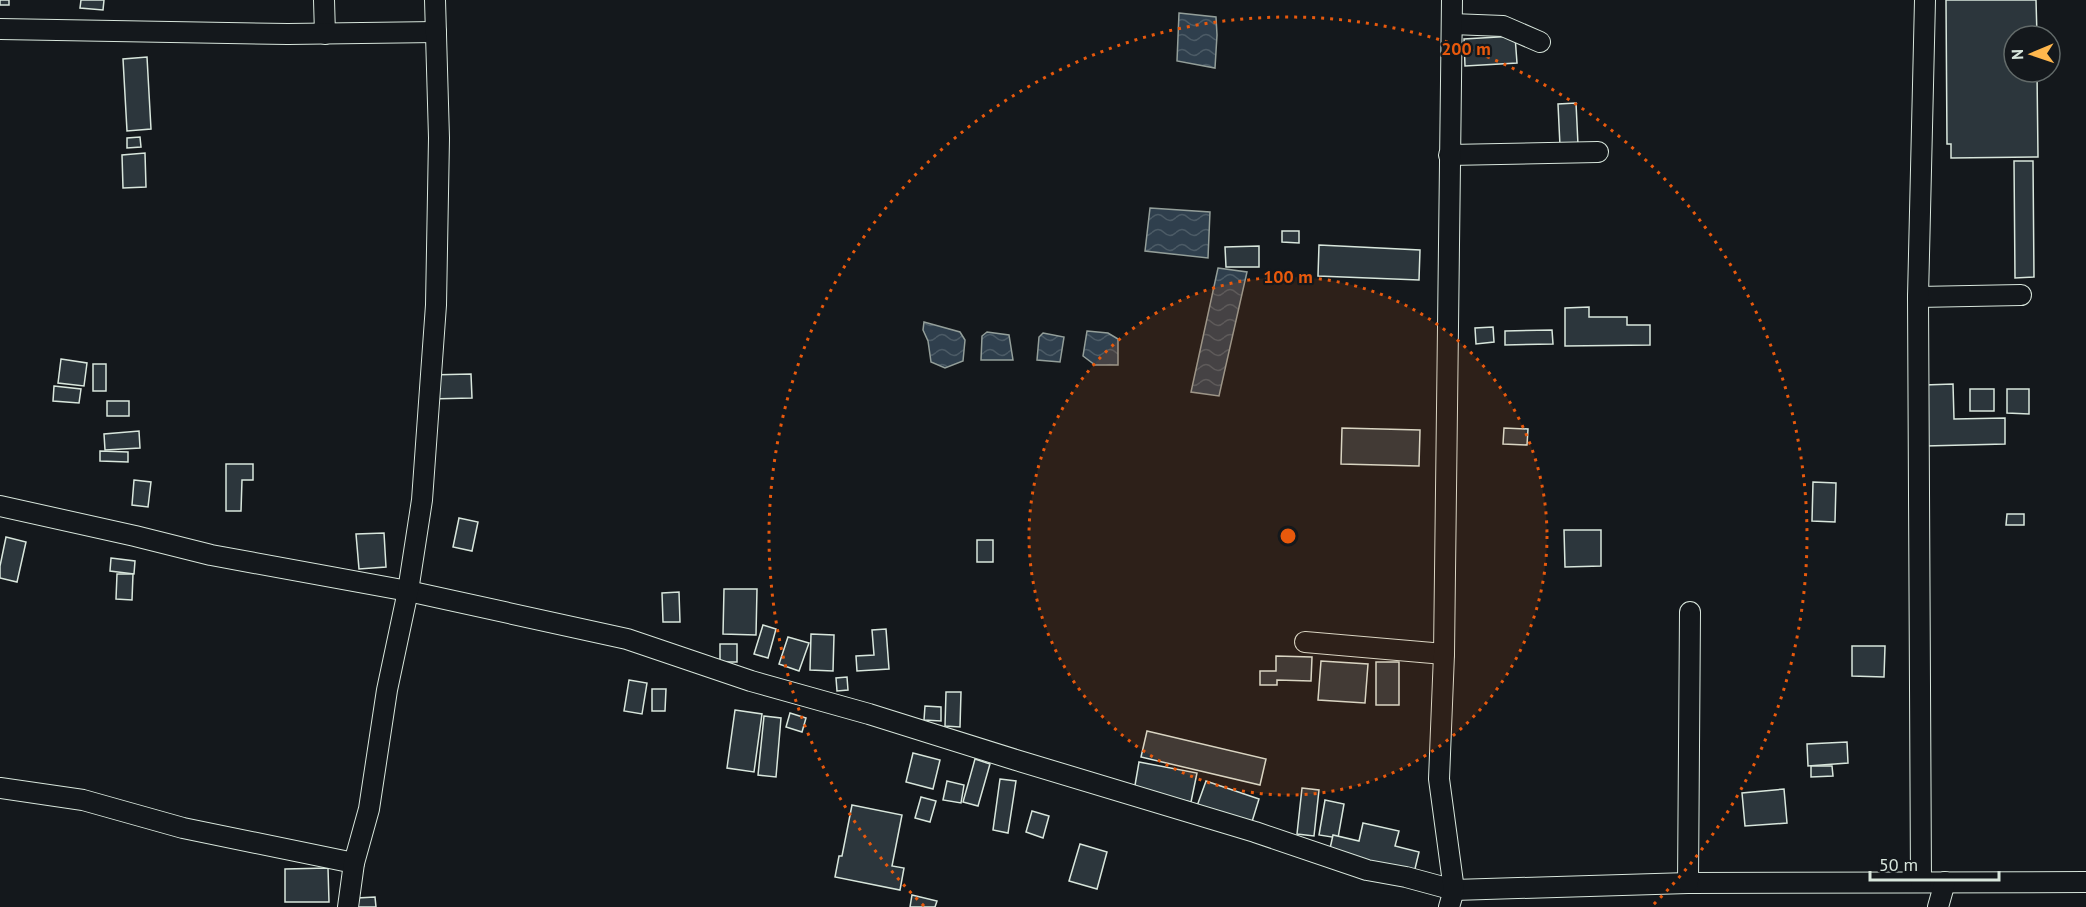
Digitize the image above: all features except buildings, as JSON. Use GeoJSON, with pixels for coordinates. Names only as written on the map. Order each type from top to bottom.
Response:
{"type":"FeatureCollection","features":[{"type":"Feature","properties":{"kind":"street"},"geometry":{"type":"LineString","coordinates":[[324,0],[325,34]]}},
{"type":"Feature","properties":{"kind":"street"},"geometry":{"type":"LineString","coordinates":[[348,907],[354,863],[369,809],[387,690],[408,591],[423,500],[436,305],[439,138],[435,0]]}},
{"type":"Feature","properties":{"kind":"street"},"geometry":{"type":"LineString","coordinates":[[1451,898],[1439,779],[1444,654],[1452,0]]}},
{"type":"Feature","properties":{"kind":"street"},"geometry":{"type":"LineString","coordinates":[[1921,882],[1918,297],[1925,0]]}},
{"type":"Feature","properties":{"kind":"street"},"geometry":{"type":"LineString","coordinates":[[1452,24],[1503,26],[1540,42]]}},
{"type":"Feature","properties":{"kind":"street"},"geometry":{"type":"LineString","coordinates":[[0,29],[325,34],[436,32]]}},
{"type":"Feature","properties":{"kind":"street"},"geometry":{"type":"LineString","coordinates":[[1449,155],[1598,152]]}},
{"type":"Feature","properties":{"kind":"street"},"geometry":{"type":"LineString","coordinates":[[1918,297],[2020,296]]}},
{"type":"Feature","properties":{"kind":"street"},"geometry":{"type":"LineString","coordinates":[[0,506],[212,555],[408,591],[627,639],[751,681],[869,714],[1256,832],[1367,870],[1406,877],[1451,898],[1688,883],[2086,882]]}},
{"type":"Feature","properties":{"kind":"street"},"geometry":{"type":"LineString","coordinates":[[1688,883],[1690,612]]}},
{"type":"Feature","properties":{"kind":"street"},"geometry":{"type":"LineString","coordinates":[[1305,642],[1444,654]]}},
{"type":"Feature","properties":{"kind":"street"},"geometry":{"type":"LineString","coordinates":[[0,788],[83,800],[183,828],[354,863]]}},
{"type":"Feature","properties":{"kind":"street"},"geometry":{"type":"LineString","coordinates":[[1938,907],[1946,882]]}},
{"type":"Feature","properties":{"kind":"water"},"geometry":{"type":"Polygon","coordinates":[[[1179,13],[1216,17],[1215,68],[1177,61],[1179,13]]]}},
{"type":"Feature","properties":{"kind":"water"},"geometry":{"type":"Polygon","coordinates":[[[1150,208],[1210,212],[1208,258],[1145,251],[1150,208]]]}},
{"type":"Feature","properties":{"kind":"water"},"geometry":{"type":"Polygon","coordinates":[[[1218,268],[1247,272],[1219,396],[1191,392],[1218,268]]]}},
{"type":"Feature","properties":{"kind":"water"},"geometry":{"type":"Polygon","coordinates":[[[924,322],[960,332],[965,340],[963,361],[945,368],[931,362],[928,341],[923,330],[924,322]]]}},
{"type":"Feature","properties":{"kind":"water"},"geometry":{"type":"Polygon","coordinates":[[[1087,331],[1108,333],[1118,339],[1118,365],[1095,365],[1083,356],[1087,331]]]}},
{"type":"Feature","properties":{"kind":"water"},"geometry":{"type":"Polygon","coordinates":[[[987,332],[1009,335],[1013,360],[981,360],[982,336],[987,332]]]}},
{"type":"Feature","properties":{"kind":"water"},"geometry":{"type":"Polygon","coordinates":[[[1043,333],[1064,337],[1060,362],[1037,360],[1039,337],[1043,333]]]}}]}
